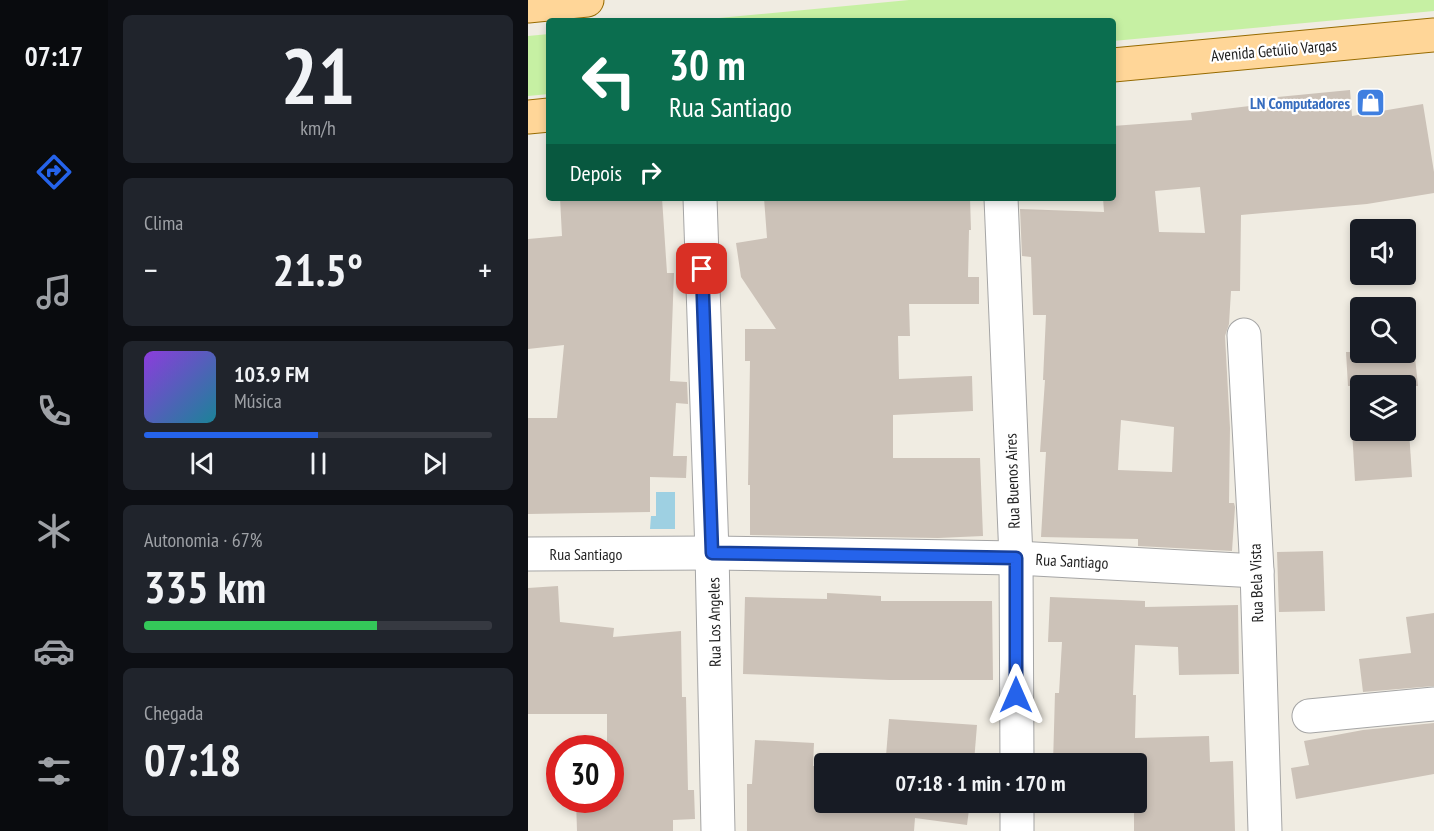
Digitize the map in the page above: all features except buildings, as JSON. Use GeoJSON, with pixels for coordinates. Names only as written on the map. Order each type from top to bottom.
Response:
{"type":"FeatureCollection","features":[{"type":"Feature","properties":{"kind":"main road"},"geometry":{"type":"LineString","coordinates":[[528,6],[587,0]]}},
{"type":"Feature","properties":{"kind":"main road","name":"Avenida Getúlio Vargas"},"geometry":{"type":"LineString","coordinates":[[1116,65],[1434,35]]}},
{"type":"Feature","properties":{"kind":"main road"},"geometry":{"type":"LineString","coordinates":[[528,117],[546,115]]}},
{"type":"Feature","properties":{"kind":"street","name":"Rua Los Angeles"},"geometry":{"type":"LineString","coordinates":[[700,201],[712,553],[718,831]]}},
{"type":"Feature","properties":{"kind":"street","name":"Rua Buenos Aires"},"geometry":{"type":"LineString","coordinates":[[1001,201],[1016,558],[1017,753]]}},
{"type":"Feature","properties":{"kind":"street","name":"Rua Bela Vista"},"geometry":{"type":"LineString","coordinates":[[1244,335],[1257,571],[1265,831]]}},
{"type":"Feature","properties":{"kind":"street","name":"Rua Santiago"},"geometry":{"type":"LineString","coordinates":[[528,554],[712,553],[1016,558],[1257,571]]}},
{"type":"Feature","properties":{"kind":"street"},"geometry":{"type":"LineString","coordinates":[[1309,716],[1434,704]]}},
{"type":"Feature","properties":{"kind":"street"},"geometry":{"type":"LineString","coordinates":[[1017,813],[1017,831]]}},
{"type":"Feature","properties":{"kind":"green space"},"geometry":{"type":"Polygon","coordinates":[[[909,0],[1434,0],[1434,11],[1116,41],[1116,18],[719,18],[909,0]]]}},
{"type":"Feature","properties":{"kind":"green space"},"geometry":{"type":"Polygon","coordinates":[[[546,34],[546,94],[528,96],[528,36],[546,34]]]}},
{"type":"Feature","properties":{"kind":"water"},"geometry":{"type":"Polygon","coordinates":[[[656,492],[675,492],[675,529],[650,529],[651,516],[656,516],[656,492]]]}},
{"type":"Feature","properties":{"kind":"place","name":"LN Computadores"},"geometry":{"type":"Point","coordinates":[1371,103]}},
{"type":"Feature","properties":{"kind":"route"},"geometry":{"type":"LineString","coordinates":[[702,269],[712,553],[1016,558],[1016,695]]}}]}
